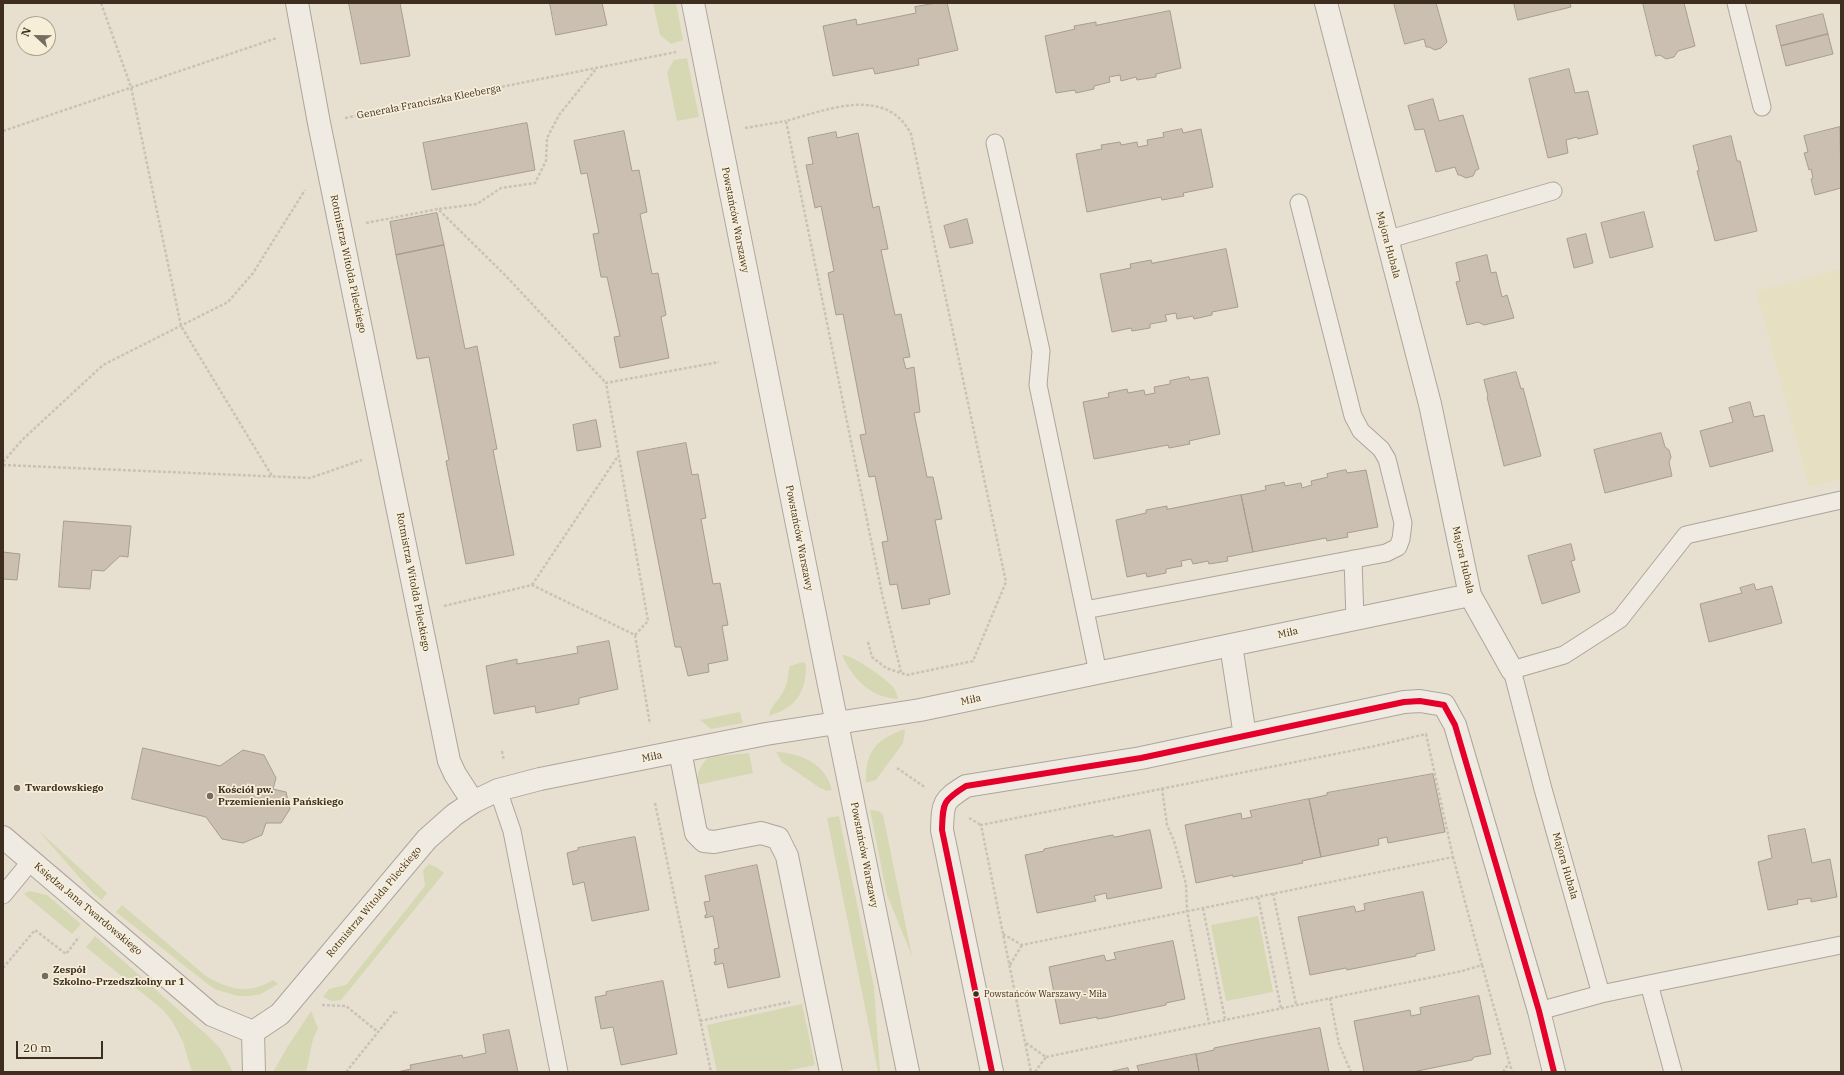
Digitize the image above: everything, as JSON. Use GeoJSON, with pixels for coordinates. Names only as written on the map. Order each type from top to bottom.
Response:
{"type":"FeatureCollection","features":[{"type":"Feature","properties":{"kind":"street","name":"Rotmistrza Witolda Pileckiego"},"geometry":{"type":"LineString","coordinates":[[253,1032],[280,1014],[427,839],[454,815],[473,802],[455,774],[449,761],[319,123],[297,3]]}},
{"type":"Feature","properties":{"kind":"street","name":"Powstańców Warszawy"},"geometry":{"type":"LineString","coordinates":[[693,3],[836,723],[908,1072]]}},
{"type":"Feature","properties":{"kind":"street","name":"Majora Hubala"},"geometry":{"type":"LineString","coordinates":[[1326,3],[1386,240],[1430,404],[1470,595],[1512,670]]}},
{"type":"Feature","properties":{"kind":"street","name":"Miła"},"geometry":{"type":"LineString","coordinates":[[473,802],[498,790],[540,779],[766,734],[920,710],[1470,595]]}},
{"type":"Feature","properties":{"kind":"street"},"geometry":{"type":"LineString","coordinates":[[1231,645],[1245,736]]}},
{"type":"Feature","properties":{"kind":"street"},"geometry":{"type":"LineString","coordinates":[[992,1072],[942,830],[943,808],[951,796],[966,786],[1141,758],[1404,702],[1420,701],[1444,705],[1455,725],[1539,1011],[1554,1072]]}},
{"type":"Feature","properties":{"kind":"street"},"geometry":{"type":"LineString","coordinates":[[680,751],[696,832],[704,840],[714,842],[761,833],[778,838],[787,856],[831,1072]]}},
{"type":"Feature","properties":{"kind":"street","name":"Księdza Jana Twardowskiego"},"geometry":{"type":"LineString","coordinates":[[3,837],[212,1015],[253,1032]]}},
{"type":"Feature","properties":{"kind":"street"},"geometry":{"type":"LineString","coordinates":[[253,1032],[254,1072]]}},
{"type":"Feature","properties":{"kind":"lane"},"geometry":{"type":"LineString","coordinates":[[1736,3],[1762,106]]}},
{"type":"Feature","properties":{"kind":"lane"},"geometry":{"type":"LineString","coordinates":[[995,143],[1041,351],[1038,384],[1098,673]]}},
{"type":"Feature","properties":{"kind":"lane"},"geometry":{"type":"LineString","coordinates":[[1386,240],[1553,191]]}},
{"type":"Feature","properties":{"kind":"lane"},"geometry":{"type":"LineString","coordinates":[[1085,610],[1386,553],[1398,547],[1401,539],[1403,523],[1387,459],[1381,450],[1362,431],[1353,416],[1299,203]]}},
{"type":"Feature","properties":{"kind":"lane"},"geometry":{"type":"LineString","coordinates":[[1512,670],[1564,655],[1620,619],[1686,535],[1841,500]]}},
{"type":"Feature","properties":{"kind":"lane"},"geometry":{"type":"LineString","coordinates":[[1353,559],[1355,619]]}},
{"type":"Feature","properties":{"kind":"lane","name":"Majora Hubala"},"geometry":{"type":"LineString","coordinates":[[1512,670],[1543,789],[1601,994]]}},
{"type":"Feature","properties":{"kind":"lane"},"geometry":{"type":"LineString","coordinates":[[498,790],[512,831],[559,1072]]}},
{"type":"Feature","properties":{"kind":"lane"},"geometry":{"type":"LineString","coordinates":[[3,895],[31,861]]}},
{"type":"Feature","properties":{"kind":"lane"},"geometry":{"type":"LineString","coordinates":[[1539,1011],[1601,994],[1841,945]]}},
{"type":"Feature","properties":{"kind":"lane"},"geometry":{"type":"LineString","coordinates":[[1649,984],[1673,1072]]}},
{"type":"Feature","properties":{"kind":"path"},"geometry":{"type":"LineString","coordinates":[[101,3],[131,87],[181,326],[272,476]]}},
{"type":"Feature","properties":{"kind":"path"},"geometry":{"type":"LineString","coordinates":[[3,131],[279,37],[303,32]]}},
{"type":"Feature","properties":{"kind":"path","name":"Generała Franciszka Kleeberga"},"geometry":{"type":"LineString","coordinates":[[319,123],[683,51]]}},
{"type":"Feature","properties":{"kind":"path"},"geometry":{"type":"LineString","coordinates":[[362,223],[438,209],[477,204],[501,188],[535,183],[546,161],[547,138],[559,115],[596,69]]}},
{"type":"Feature","properties":{"kind":"path"},"geometry":{"type":"LineString","coordinates":[[718,133],[786,121],[838,107],[866,104],[885,109],[905,122],[911,134],[1006,582],[973,661],[907,675],[886,668],[872,657],[868,642]]}},
{"type":"Feature","properties":{"kind":"path"},"geometry":{"type":"LineString","coordinates":[[786,121],[882,594],[901,672]]}},
{"type":"Feature","properties":{"kind":"path"},"geometry":{"type":"LineString","coordinates":[[3,463],[22,440],[103,366],[228,302],[253,273],[298,200],[327,162]]}},
{"type":"Feature","properties":{"kind":"path"},"geometry":{"type":"LineString","coordinates":[[438,209],[506,276],[606,383],[648,621],[635,635]]}},
{"type":"Feature","properties":{"kind":"path"},"geometry":{"type":"LineString","coordinates":[[606,383],[719,362]]}},
{"type":"Feature","properties":{"kind":"path"},"geometry":{"type":"LineString","coordinates":[[3,463],[310,478],[387,452]]}},
{"type":"Feature","properties":{"kind":"path"},"geometry":{"type":"LineString","coordinates":[[532,585],[618,456]]}},
{"type":"Feature","properties":{"kind":"path"},"geometry":{"type":"LineString","coordinates":[[437,608],[532,585],[635,635]]}},
{"type":"Feature","properties":{"kind":"path"},"geometry":{"type":"LineString","coordinates":[[635,635],[650,724]]}},
{"type":"Feature","properties":{"kind":"path"},"geometry":{"type":"LineString","coordinates":[[1031,1072],[981,825],[1426,734],[1453,858],[1512,1072]]}},
{"type":"Feature","properties":{"kind":"path"},"geometry":{"type":"LineString","coordinates":[[1162,788],[1167,825],[1174,841],[1186,884],[1187,912],[1209,1023]]}},
{"type":"Feature","properties":{"kind":"path"},"geometry":{"type":"LineString","coordinates":[[655,803],[711,1072]]}},
{"type":"Feature","properties":{"kind":"path"},"geometry":{"type":"LineString","coordinates":[[1003,934],[1022,945],[1453,858]]}},
{"type":"Feature","properties":{"kind":"path"},"geometry":{"type":"LineString","coordinates":[[1273,894],[1296,1004]]}},
{"type":"Feature","properties":{"kind":"path"},"geometry":{"type":"LineString","coordinates":[[1258,897],[1281,1008]]}},
{"type":"Feature","properties":{"kind":"path"},"geometry":{"type":"LineString","coordinates":[[1203,908],[1225,1019]]}},
{"type":"Feature","properties":{"kind":"path"},"geometry":{"type":"LineString","coordinates":[[3,968],[36,930],[66,954],[73,944],[97,918]]}},
{"type":"Feature","properties":{"kind":"path"},"geometry":{"type":"LineString","coordinates":[[1010,965],[1022,945]]}},
{"type":"Feature","properties":{"kind":"path"},"geometry":{"type":"LineString","coordinates":[[1035,1072],[1046,1057],[1296,1004],[1462,971],[1482,965]]}},
{"type":"Feature","properties":{"kind":"path"},"geometry":{"type":"LineString","coordinates":[[700,1021],[816,997]]}},
{"type":"Feature","properties":{"kind":"path"},"geometry":{"type":"LineString","coordinates":[[1330,998],[1339,1044],[1351,1072]]}},
{"type":"Feature","properties":{"kind":"path"},"geometry":{"type":"LineString","coordinates":[[318,1004],[346,1006],[378,1032]]}},
{"type":"Feature","properties":{"kind":"path"},"geometry":{"type":"LineString","coordinates":[[346,1072],[395,1011],[397,1013]]}},
{"type":"Feature","properties":{"kind":"path"},"geometry":{"type":"LineString","coordinates":[[1025,1043],[1046,1057]]}},
{"type":"Feature","properties":{"kind":"path"},"geometry":{"type":"LineString","coordinates":[[1503,1072],[1509,1063]]}},
{"type":"Feature","properties":{"kind":"shaded area"},"geometry":{"type":"Polygon","coordinates":[[[1841,269],[1841,479],[1809,487],[1756,291],[1841,269]]]}},
{"type":"Feature","properties":{"kind":"green space"},"geometry":{"type":"Polygon","coordinates":[[[653,3],[676,3],[683,40],[671,44],[660,35],[653,3]]]}},
{"type":"Feature","properties":{"kind":"green space"},"geometry":{"type":"Polygon","coordinates":[[[687,58],[699,117],[677,121],[667,72],[674,60],[687,58]]]}},
{"type":"Feature","properties":{"kind":"green space"},"geometry":{"type":"Polygon","coordinates":[[[842,655],[853,658],[884,678],[894,688],[898,699],[879,695],[864,686],[846,664],[842,655]]]}},
{"type":"Feature","properties":{"kind":"green space"},"geometry":{"type":"Polygon","coordinates":[[[803,662],[806,664],[806,674],[804,684],[798,698],[793,704],[769,716],[772,708],[786,685],[790,666],[803,662]]]}},
{"type":"Feature","properties":{"kind":"green space"},"geometry":{"type":"Polygon","coordinates":[[[740,712],[743,723],[711,729],[700,720],[740,712]]]}},
{"type":"Feature","properties":{"kind":"green space"},"geometry":{"type":"Polygon","coordinates":[[[905,729],[903,743],[876,780],[866,783],[867,763],[874,748],[886,737],[905,729]]]}},
{"type":"Feature","properties":{"kind":"green space"},"geometry":{"type":"Polygon","coordinates":[[[776,752],[794,755],[811,762],[824,773],[832,790],[827,791],[820,788],[782,762],[776,752]]]}},
{"type":"Feature","properties":{"kind":"green space"},"geometry":{"type":"Polygon","coordinates":[[[749,753],[753,773],[697,785],[699,770],[709,757],[749,753]]]}},
{"type":"Feature","properties":{"kind":"green space"},"geometry":{"type":"Polygon","coordinates":[[[870,810],[879,811],[883,815],[912,956],[887,895],[870,810]]]}},
{"type":"Feature","properties":{"kind":"green space"},"geometry":{"type":"Polygon","coordinates":[[[839,816],[874,987],[880,1072],[878,1072],[827,818],[839,816]]]}},
{"type":"Feature","properties":{"kind":"green space"},"geometry":{"type":"Polygon","coordinates":[[[37,829],[107,893],[102,900],[93,893],[37,829]]]}},
{"type":"Feature","properties":{"kind":"green space"},"geometry":{"type":"Polygon","coordinates":[[[429,864],[444,873],[341,1000],[332,1001],[323,997],[329,989],[346,985],[425,886],[423,870],[429,864]]]}},
{"type":"Feature","properties":{"kind":"green space"},"geometry":{"type":"Polygon","coordinates":[[[29,891],[47,895],[81,924],[72,934],[24,894],[29,891]]]}},
{"type":"Feature","properties":{"kind":"green space"},"geometry":{"type":"Polygon","coordinates":[[[122,905],[206,976],[215,981],[223,985],[239,989],[255,988],[273,980],[278,984],[261,994],[250,996],[238,996],[214,989],[116,912],[122,905]]]}},
{"type":"Feature","properties":{"kind":"green space"},"geometry":{"type":"Polygon","coordinates":[[[1258,916],[1273,992],[1226,1001],[1211,925],[1258,916]]]}},
{"type":"Feature","properties":{"kind":"green space"},"geometry":{"type":"Polygon","coordinates":[[[95,936],[208,1036],[220,1048],[233,1072],[192,1072],[183,1042],[172,1021],[163,1010],[86,947],[95,936]]]}},
{"type":"Feature","properties":{"kind":"green space"},"geometry":{"type":"Polygon","coordinates":[[[802,1004],[815,1065],[782,1072],[717,1072],[707,1025],[802,1004]]]}},
{"type":"Feature","properties":{"kind":"green space"},"geometry":{"type":"Polygon","coordinates":[[[311,1011],[318,1028],[313,1039],[306,1072],[273,1072],[288,1046],[311,1011]]]}},
{"type":"Feature","properties":{"kind":"building"},"geometry":{"type":"Polygon","coordinates":[[[349,3],[400,3],[410,56],[361,64],[349,3]]]}},
{"type":"Feature","properties":{"kind":"building"},"geometry":{"type":"Polygon","coordinates":[[[550,3],[602,3],[607,25],[556,35],[550,3]]]}},
{"type":"Feature","properties":{"kind":"building"},"geometry":{"type":"Polygon","coordinates":[[[937,3],[947,3],[958,50],[918,59],[919,65],[875,74],[873,68],[833,76],[823,26],[856,19],[857,25],[916,13],[915,7],[937,3]]]}},
{"type":"Feature","properties":{"kind":"building"},"geometry":{"type":"Polygon","coordinates":[[[1394,3],[1436,3],[1447,42],[1441,48],[1435,50],[1426,47],[1424,39],[1405,44],[1394,3]]]}},
{"type":"Feature","properties":{"kind":"building"},"geometry":{"type":"Polygon","coordinates":[[[1514,3],[1570,3],[1571,7],[1518,20],[1514,3]]]}},
{"type":"Feature","properties":{"kind":"building"},"geometry":{"type":"Polygon","coordinates":[[[1643,3],[1684,3],[1695,46],[1678,51],[1674,57],[1666,59],[1660,55],[1656,56],[1643,3]]]}},
{"type":"Feature","properties":{"kind":"building"},"geometry":{"type":"Polygon","coordinates":[[[1170,11],[1181,68],[1156,74],[1156,77],[1137,80],[1136,77],[1121,81],[1120,75],[1109,77],[1110,82],[1094,86],[1094,89],[1076,93],[1075,90],[1056,93],[1045,36],[1075,29],[1074,26],[1096,22],[1096,25],[1170,11]]]}},
{"type":"Feature","properties":{"kind":"building"},"geometry":{"type":"Polygon","coordinates":[[[1823,14],[1828,34],[1781,46],[1776,26],[1823,14]]]}},
{"type":"Feature","properties":{"kind":"building"},"geometry":{"type":"Polygon","coordinates":[[[1828,34],[1833,54],[1786,66],[1781,46],[1828,34]]]}},
{"type":"Feature","properties":{"kind":"building"},"geometry":{"type":"Polygon","coordinates":[[[1569,69],[1575,93],[1588,91],[1598,134],[1578,139],[1577,137],[1566,140],[1568,153],[1548,158],[1529,79],[1569,69]]]}},
{"type":"Feature","properties":{"kind":"building"},"geometry":{"type":"Polygon","coordinates":[[[1433,99],[1439,121],[1463,115],[1479,169],[1476,170],[1473,176],[1466,178],[1458,175],[1455,167],[1436,172],[1424,129],[1415,130],[1408,106],[1433,99]]]}},
{"type":"Feature","properties":{"kind":"building"},"geometry":{"type":"Polygon","coordinates":[[[527,123],[535,170],[432,190],[423,143],[527,123]]]}},
{"type":"Feature","properties":{"kind":"building"},"geometry":{"type":"Polygon","coordinates":[[[1840,127],[1841,188],[1815,195],[1811,179],[1813,178],[1811,169],[1809,170],[1804,153],[1808,152],[1804,136],[1840,127]]]}},
{"type":"Feature","properties":{"kind":"building"},"geometry":{"type":"Polygon","coordinates":[[[1182,129],[1183,133],[1201,129],[1213,187],[1183,193],[1184,196],[1162,200],[1161,197],[1087,212],[1076,154],[1102,149],[1101,145],[1120,142],[1121,145],[1137,142],[1138,147],[1148,145],[1147,140],[1164,137],[1163,133],[1182,129]]]}},
{"type":"Feature","properties":{"kind":"building"},"geometry":{"type":"Polygon","coordinates":[[[624,131],[632,171],[639,170],[647,212],[640,214],[652,274],[658,273],[666,315],[661,317],[669,358],[620,368],[614,337],[620,336],[607,277],[601,277],[593,234],[599,233],[587,173],[581,174],[574,141],[624,131]]]}},
{"type":"Feature","properties":{"kind":"building"},"geometry":{"type":"Polygon","coordinates":[[[836,132],[837,138],[858,133],[873,208],[879,206],[888,249],[881,250],[895,315],[901,314],[910,357],[903,358],[906,369],[914,367],[920,412],[914,413],[927,477],[933,477],[942,519],[935,520],[950,594],[929,599],[930,604],[902,609],[897,584],[890,585],[882,542],[888,541],[875,476],[869,477],[860,435],[866,434],[843,314],[836,315],[828,273],[834,271],[821,206],[815,208],[806,165],[813,164],[808,138],[836,132]]]}},
{"type":"Feature","properties":{"kind":"building"},"geometry":{"type":"Polygon","coordinates":[[[1731,136],[1737,161],[1740,161],[1757,231],[1715,241],[1697,171],[1699,170],[1693,146],[1731,136]]]}},
{"type":"Feature","properties":{"kind":"building"},"geometry":{"type":"Polygon","coordinates":[[[1644,212],[1653,247],[1610,258],[1601,223],[1644,212]]]}},
{"type":"Feature","properties":{"kind":"building"},"geometry":{"type":"Polygon","coordinates":[[[437,213],[444,245],[396,255],[390,222],[437,213]]]}},
{"type":"Feature","properties":{"kind":"building"},"geometry":{"type":"Polygon","coordinates":[[[967,219],[973,243],[950,248],[944,226],[967,219]]]}},
{"type":"Feature","properties":{"kind":"building"},"geometry":{"type":"Polygon","coordinates":[[[1586,234],[1593,263],[1574,268],[1567,239],[1586,234]]]}},
{"type":"Feature","properties":{"kind":"building"},"geometry":{"type":"Polygon","coordinates":[[[444,245],[465,349],[477,346],[497,449],[493,450],[514,555],[466,564],[446,461],[449,460],[429,357],[417,359],[396,255],[444,245]]]}},
{"type":"Feature","properties":{"kind":"building"},"geometry":{"type":"Polygon","coordinates":[[[1226,249],[1238,307],[1212,312],[1212,315],[1194,319],[1193,316],[1177,319],[1176,313],[1165,315],[1167,321],[1150,324],[1150,328],[1132,331],[1131,328],[1112,332],[1100,274],[1131,268],[1130,264],[1151,260],[1152,263],[1226,249]]]}},
{"type":"Feature","properties":{"kind":"building"},"geometry":{"type":"Polygon","coordinates":[[[1487,255],[1491,273],[1496,272],[1502,297],[1507,295],[1514,318],[1484,325],[1478,322],[1467,325],[1456,282],[1460,281],[1456,263],[1487,255]]]}},
{"type":"Feature","properties":{"kind":"building"},"geometry":{"type":"Polygon","coordinates":[[[1516,372],[1521,389],[1523,388],[1541,456],[1504,466],[1484,380],[1516,372]]]}},
{"type":"Feature","properties":{"kind":"building"},"geometry":{"type":"Polygon","coordinates":[[[1189,377],[1190,380],[1208,377],[1220,434],[1189,441],[1190,444],[1169,448],[1168,445],[1094,459],[1083,402],[1109,397],[1108,393],[1127,389],[1128,393],[1144,390],[1145,395],[1155,393],[1154,387],[1170,384],[1170,381],[1189,377]]]}},
{"type":"Feature","properties":{"kind":"building"},"geometry":{"type":"Polygon","coordinates":[[[1750,402],[1754,417],[1764,415],[1773,451],[1710,467],[1700,431],[1733,422],[1729,408],[1750,402]]]}},
{"type":"Feature","properties":{"kind":"building"},"geometry":{"type":"Polygon","coordinates":[[[596,420],[601,447],[577,451],[573,425],[596,420]]]}},
{"type":"Feature","properties":{"kind":"building"},"geometry":{"type":"Polygon","coordinates":[[[1661,433],[1665,447],[1669,450],[1671,457],[1669,462],[1672,476],[1605,493],[1594,450],[1661,433]]]}},
{"type":"Feature","properties":{"kind":"building"},"geometry":{"type":"Polygon","coordinates":[[[686,443],[692,475],[698,474],[706,518],[701,519],[713,584],[720,583],[728,625],[722,626],[728,660],[708,664],[709,672],[688,676],[681,647],[675,647],[637,452],[686,443]]]}},
{"type":"Feature","properties":{"kind":"building"},"geometry":{"type":"Polygon","coordinates":[[[1346,470],[1347,473],[1366,470],[1378,527],[1347,533],[1348,537],[1327,541],[1326,538],[1253,552],[1241,495],[1266,490],[1265,486],[1284,482],[1285,486],[1301,483],[1302,488],[1312,485],[1311,481],[1328,477],[1327,474],[1346,470]]]}},
{"type":"Feature","properties":{"kind":"building"},"geometry":{"type":"Polygon","coordinates":[[[1241,495],[1253,552],[1227,557],[1228,561],[1209,564],[1208,561],[1193,564],[1191,559],[1181,561],[1182,566],[1166,569],[1166,573],[1147,577],[1146,573],[1127,577],[1116,520],[1146,513],[1146,510],[1167,506],[1167,509],[1241,495]]]}},
{"type":"Feature","properties":{"kind":"building"},"geometry":{"type":"Polygon","coordinates":[[[64,521],[131,526],[128,557],[120,556],[104,571],[92,570],[90,589],[59,587],[64,521]]]}},
{"type":"Feature","properties":{"kind":"building"},"geometry":{"type":"Polygon","coordinates":[[[1571,544],[1575,560],[1571,561],[1580,592],[1542,604],[1528,556],[1571,544]]]}},
{"type":"Feature","properties":{"kind":"building"},"geometry":{"type":"Polygon","coordinates":[[[3,552],[20,554],[17,580],[3,579],[3,552]]]}},
{"type":"Feature","properties":{"kind":"building"},"geometry":{"type":"Polygon","coordinates":[[[1754,584],[1756,590],[1772,586],[1782,623],[1709,642],[1700,604],[1742,593],[1740,588],[1754,584]]]}},
{"type":"Feature","properties":{"kind":"building"},"geometry":{"type":"Polygon","coordinates":[[[609,641],[618,689],[579,698],[579,704],[536,713],[535,706],[494,714],[486,666],[517,659],[517,664],[578,653],[577,647],[609,641]]]}},
{"type":"Feature","properties":{"kind":"building","name":"Kościół pw. Przemienienia Pańskiego"},"geometry":{"type":"Polygon","coordinates":[[[143,748],[220,766],[243,750],[264,755],[276,778],[273,789],[286,792],[290,809],[281,823],[266,823],[262,835],[243,843],[222,839],[206,817],[132,799],[143,748]]]}},
{"type":"Feature","properties":{"kind":"building"},"geometry":{"type":"Polygon","coordinates":[[[1433,774],[1445,832],[1388,843],[1387,837],[1378,839],[1379,845],[1321,857],[1309,799],[1327,795],[1327,793],[1433,774]]]}},
{"type":"Feature","properties":{"kind":"building"},"geometry":{"type":"Polygon","coordinates":[[[1309,799],[1321,857],[1302,861],[1303,863],[1196,883],[1185,825],[1241,813],[1242,819],[1252,817],[1250,811],[1309,799]]]}},
{"type":"Feature","properties":{"kind":"building"},"geometry":{"type":"Polygon","coordinates":[[[1805,829],[1812,863],[1830,859],[1837,897],[1811,902],[1811,898],[1797,900],[1798,904],[1768,910],[1758,862],[1772,858],[1768,836],[1805,829]]]}},
{"type":"Feature","properties":{"kind":"building"},"geometry":{"type":"Polygon","coordinates":[[[1150,830],[1162,888],[1107,899],[1106,893],[1094,896],[1096,901],[1037,913],[1025,855],[1044,851],[1044,849],[1107,836],[1113,835],[1114,837],[1150,830]]]}},
{"type":"Feature","properties":{"kind":"building"},"geometry":{"type":"Polygon","coordinates":[[[635,837],[649,910],[592,921],[584,882],[573,885],[567,853],[578,850],[578,848],[635,837]]]}},
{"type":"Feature","properties":{"kind":"building"},"geometry":{"type":"Polygon","coordinates":[[[757,865],[780,977],[728,988],[723,963],[715,965],[714,962],[716,962],[714,949],[719,948],[713,916],[705,918],[705,915],[707,915],[704,902],[710,901],[705,876],[757,865]]]}},
{"type":"Feature","properties":{"kind":"building"},"geometry":{"type":"Polygon","coordinates":[[[1423,892],[1435,950],[1416,954],[1416,956],[1347,970],[1346,968],[1310,975],[1298,917],[1354,906],[1356,912],[1365,910],[1364,904],[1423,892]]]}},
{"type":"Feature","properties":{"kind":"building"},"geometry":{"type":"Polygon","coordinates":[[[1173,941],[1185,999],[1166,1003],[1166,1005],[1104,1018],[1097,1019],[1097,1017],[1060,1024],[1049,967],[1104,955],[1106,961],[1116,959],[1114,953],[1173,941]]]}},
{"type":"Feature","properties":{"kind":"building"},"geometry":{"type":"Polygon","coordinates":[[[663,981],[677,1054],[621,1065],[613,1027],[601,1029],[595,997],[606,995],[606,992],[663,981]]]}},
{"type":"Feature","properties":{"kind":"building"},"geometry":{"type":"Polygon","coordinates":[[[1479,996],[1491,1054],[1474,1057],[1472,1060],[1412,1072],[1364,1072],[1354,1021],[1410,1010],[1411,1016],[1421,1014],[1420,1008],[1479,996]]]}},
{"type":"Feature","properties":{"kind":"building"},"geometry":{"type":"Polygon","coordinates":[[[1320,1028],[1329,1072],[1199,1072],[1196,1054],[1214,1050],[1214,1048],[1320,1028]]]}},
{"type":"Feature","properties":{"kind":"building"},"geometry":{"type":"Polygon","coordinates":[[[509,1030],[518,1072],[397,1072],[411,1069],[410,1065],[462,1055],[463,1058],[486,1053],[483,1035],[509,1030]]]}},
{"type":"Feature","properties":{"kind":"building"},"geometry":{"type":"Polygon","coordinates":[[[1196,1054],[1199,1072],[1139,1072],[1137,1066],[1196,1054]]]}},
{"type":"Feature","properties":{"kind":"building"},"geometry":{"type":"Polygon","coordinates":[[[1128,1068],[1129,1072],[1109,1072],[1128,1068]]]}},
{"type":"Feature","properties":{"kind":"transit line"},"geometry":{"type":"LineString","coordinates":[[992,1072],[942,830],[945,804],[952,795],[966,786],[1141,758],[1404,702],[1420,701],[1444,705],[1455,725],[1539,1011],[1554,1072]]}},
{"type":"Feature","properties":{"kind":"place","name":"Twardowskiego"},"geometry":{"type":"Point","coordinates":[17,788]}},
{"type":"Feature","properties":{"kind":"place","name":"Kościół pw. Przemienienia Pańskiego"},"geometry":{"type":"Point","coordinates":[210,796]}},
{"type":"Feature","properties":{"kind":"place","name":"Zespół Szkolno-Przedszkolny nr 1"},"geometry":{"type":"Point","coordinates":[45,976]}},
{"type":"Feature","properties":{"kind":"place","name":"Powstańców Warszawy - Miła"},"geometry":{"type":"Point","coordinates":[976,994]}}]}
